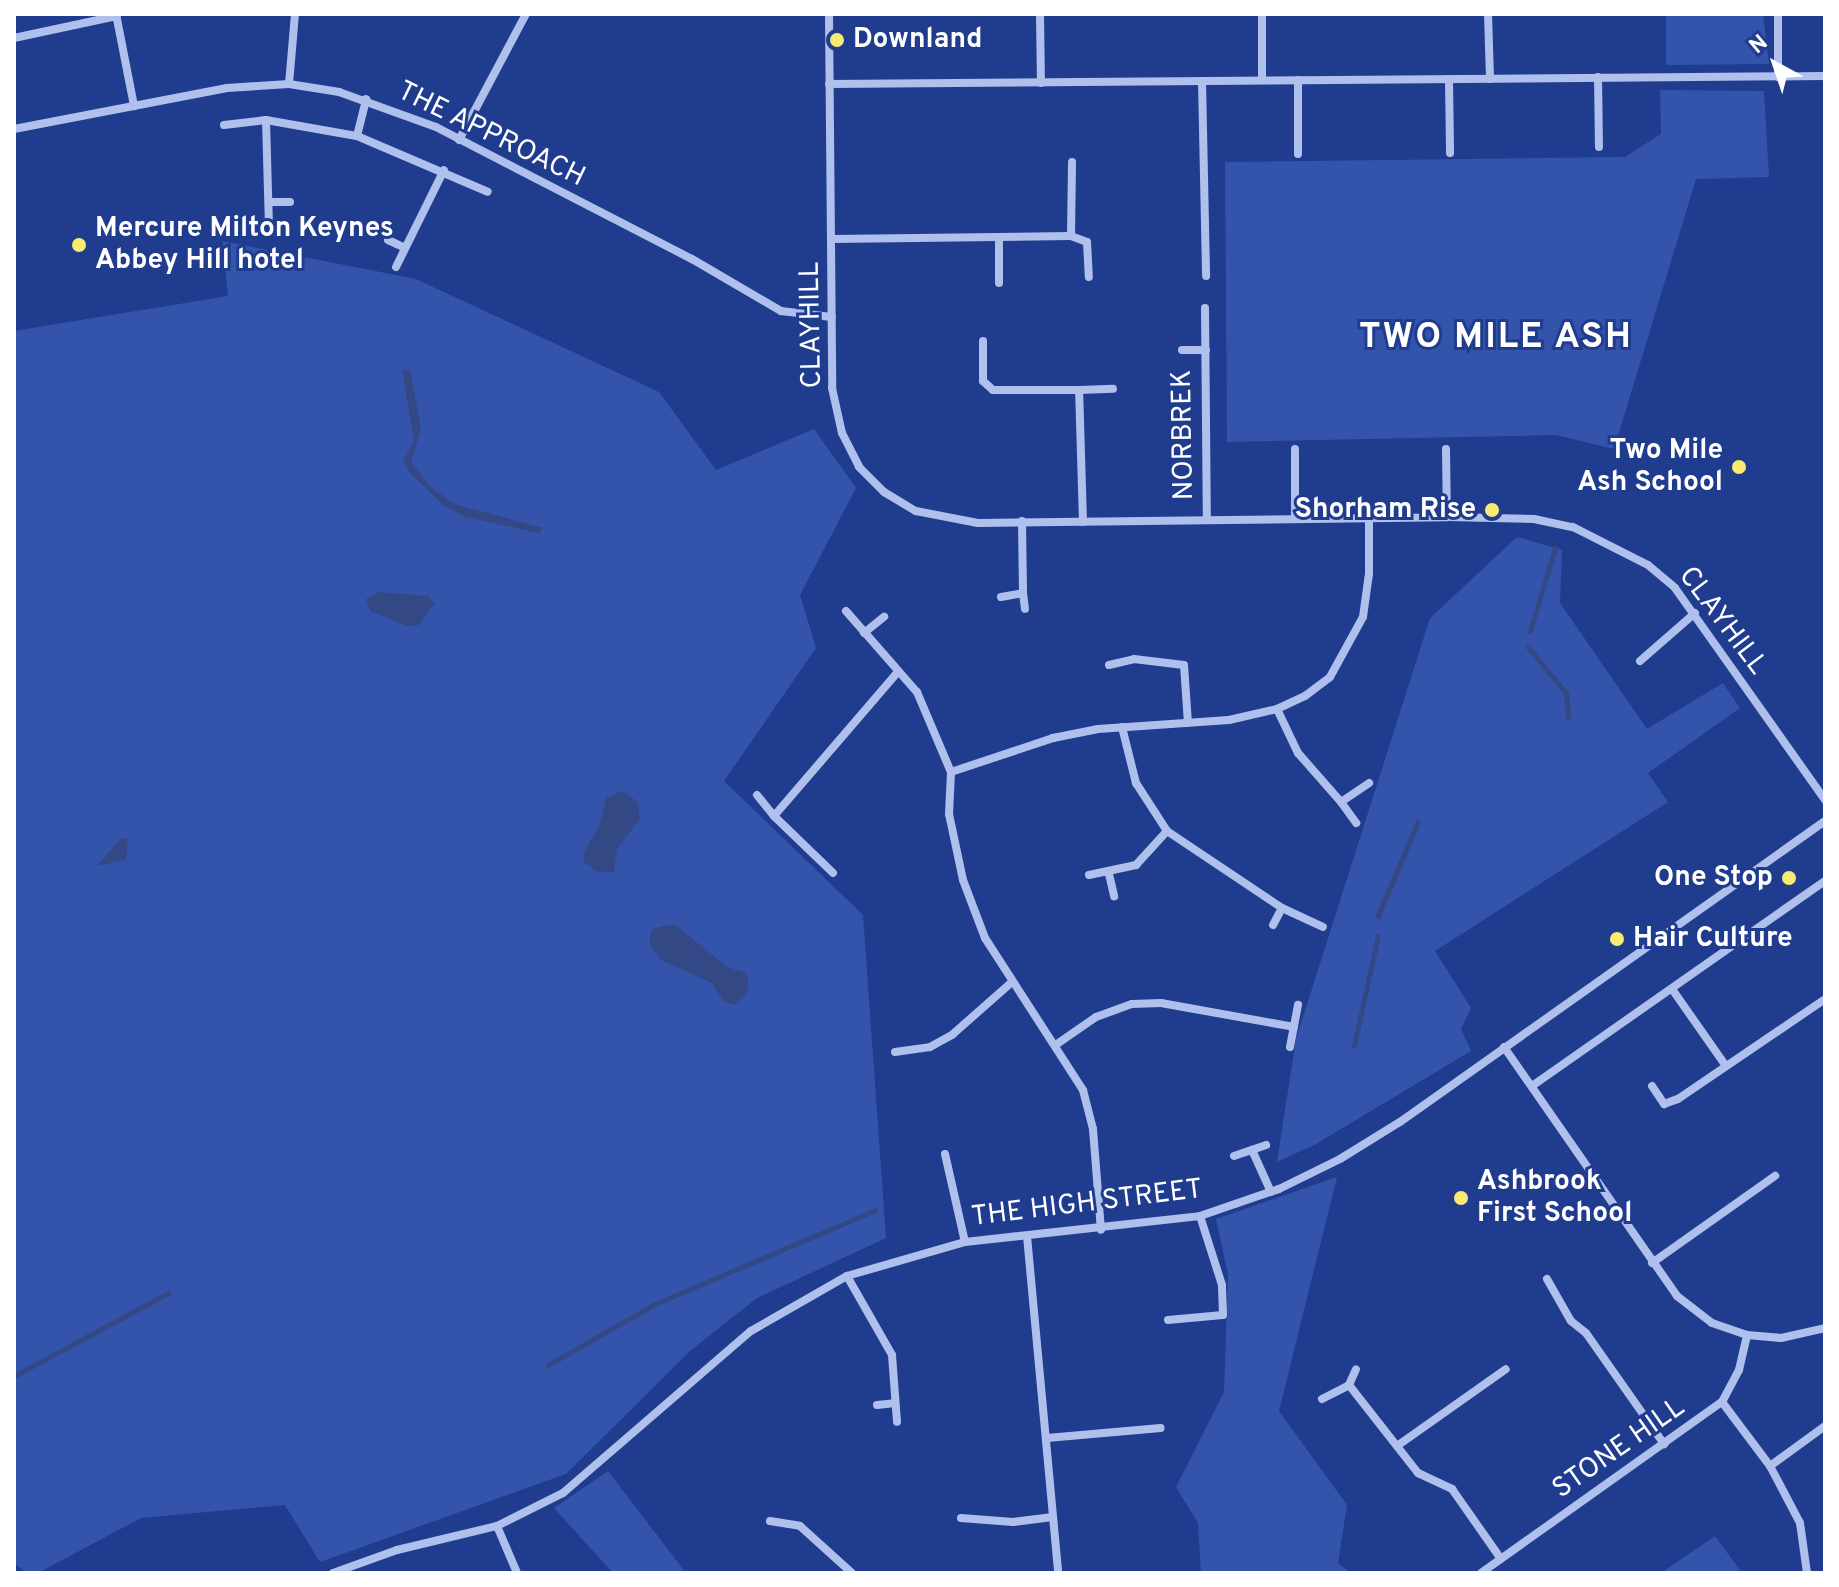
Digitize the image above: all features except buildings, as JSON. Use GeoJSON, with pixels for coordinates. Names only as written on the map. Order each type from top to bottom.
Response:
{"type":"FeatureCollection","features":[{"type":"Feature","properties":{"kind":"street"},"geometry":{"type":"LineString","coordinates":[[289,84],[295,14]]}},
{"type":"Feature","properties":{"kind":"street"},"geometry":{"type":"LineString","coordinates":[[459,140],[526,14]]}},
{"type":"Feature","properties":{"kind":"street","name":"CLAYHILL"},"geometry":{"type":"LineString","coordinates":[[829,14],[832,388],[842,433],[859,467],[916,511],[978,523],[1447,517],[1534,519],[1596,535],[1648,565],[1695,613],[1825,800]]}},
{"type":"Feature","properties":{"kind":"street"},"geometry":{"type":"LineString","coordinates":[[1040,14],[1041,83]]}},
{"type":"Feature","properties":{"kind":"street"},"geometry":{"type":"LineString","coordinates":[[1262,14],[1262,80]]}},
{"type":"Feature","properties":{"kind":"street"},"geometry":{"type":"LineString","coordinates":[[1488,14],[1490,79]]}},
{"type":"Feature","properties":{"kind":"street"},"geometry":{"type":"LineString","coordinates":[[1778,14],[1778,77]]}},
{"type":"Feature","properties":{"kind":"street"},"geometry":{"type":"LineString","coordinates":[[14,38],[116,15],[134,106]]}},
{"type":"Feature","properties":{"kind":"street"},"geometry":{"type":"LineString","coordinates":[[829,84],[1825,76]]}},
{"type":"Feature","properties":{"kind":"street"},"geometry":{"type":"LineString","coordinates":[[1598,77],[1599,147]]}},
{"type":"Feature","properties":{"kind":"street"},"geometry":{"type":"LineString","coordinates":[[1449,79],[1450,153]]}},
{"type":"Feature","properties":{"kind":"street"},"geometry":{"type":"LineString","coordinates":[[1298,80],[1298,154]]}},
{"type":"Feature","properties":{"kind":"street"},"geometry":{"type":"LineString","coordinates":[[1202,81],[1206,276]]}},
{"type":"Feature","properties":{"kind":"street","name":"THE APPROACH"},"geometry":{"type":"LineString","coordinates":[[14,129],[227,88],[289,84],[366,99],[459,140],[692,259],[781,311],[832,317]]}},
{"type":"Feature","properties":{"kind":"street"},"geometry":{"type":"LineString","coordinates":[[357,136],[366,99]]}},
{"type":"Feature","properties":{"kind":"street"},"geometry":{"type":"LineString","coordinates":[[266,120],[269,227]]}},
{"type":"Feature","properties":{"kind":"street"},"geometry":{"type":"LineString","coordinates":[[224,125],[266,120],[357,136],[444,170],[488,192]]}},
{"type":"Feature","properties":{"kind":"street"},"geometry":{"type":"LineString","coordinates":[[1071,236],[1072,162]]}},
{"type":"Feature","properties":{"kind":"street"},"geometry":{"type":"LineString","coordinates":[[396,267],[403,247],[444,170]]}},
{"type":"Feature","properties":{"kind":"street"},"geometry":{"type":"LineString","coordinates":[[269,202],[290,202]]}},
{"type":"Feature","properties":{"kind":"street"},"geometry":{"type":"LineString","coordinates":[[832,239],[1071,236],[1087,242],[1089,277]]}},
{"type":"Feature","properties":{"kind":"street"},"geometry":{"type":"LineString","coordinates":[[999,238],[999,283]]}},
{"type":"Feature","properties":{"kind":"street"},"geometry":{"type":"LineString","coordinates":[[388,240],[403,247]]}},
{"type":"Feature","properties":{"kind":"street","name":"NORBREK"},"geometry":{"type":"LineString","coordinates":[[1205,308],[1207,520]]}},
{"type":"Feature","properties":{"kind":"street"},"geometry":{"type":"LineString","coordinates":[[983,341],[983,381],[993,390],[1113,389]]}},
{"type":"Feature","properties":{"kind":"street","name":"NORBREK"},"geometry":{"type":"LineString","coordinates":[[1182,350],[1206,350]]}},
{"type":"Feature","properties":{"kind":"street"},"geometry":{"type":"LineString","coordinates":[[1079,390],[1083,522]]}},
{"type":"Feature","properties":{"kind":"street"},"geometry":{"type":"LineString","coordinates":[[1295,449],[1295,519]]}},
{"type":"Feature","properties":{"kind":"street"},"geometry":{"type":"LineString","coordinates":[[1446,449],[1447,517]]}},
{"type":"Feature","properties":{"kind":"street"},"geometry":{"type":"LineString","coordinates":[[951,772],[1053,738],[1122,727],[1188,723],[1277,709],[1330,677],[1350,648],[1363,617],[1369,574],[1369,518]]}},
{"type":"Feature","properties":{"kind":"street"},"geometry":{"type":"LineString","coordinates":[[1022,521],[1025,609]]}},
{"type":"Feature","properties":{"kind":"street"},"geometry":{"type":"LineString","coordinates":[[1001,597],[1023,593]]}},
{"type":"Feature","properties":{"kind":"street"},"geometry":{"type":"LineString","coordinates":[[846,611],[917,692],[951,772],[949,814],[963,880],[985,938],[1057,1044],[1083,1090],[1093,1129],[1101,1230]]}},
{"type":"Feature","properties":{"kind":"street"},"geometry":{"type":"LineString","coordinates":[[1640,661],[1695,613]]}},
{"type":"Feature","properties":{"kind":"street"},"geometry":{"type":"LineString","coordinates":[[864,633],[884,617]]}},
{"type":"Feature","properties":{"kind":"street"},"geometry":{"type":"LineString","coordinates":[[1109,665],[1134,659],[1184,665],[1188,723]]}},
{"type":"Feature","properties":{"kind":"street"},"geometry":{"type":"LineString","coordinates":[[774,816],[898,672]]}},
{"type":"Feature","properties":{"kind":"street"},"geometry":{"type":"LineString","coordinates":[[1277,709],[1298,753],[1356,823]]}},
{"type":"Feature","properties":{"kind":"street"},"geometry":{"type":"LineString","coordinates":[[1122,727],[1136,783],[1167,831],[1282,908],[1323,927]]}},
{"type":"Feature","properties":{"kind":"street"},"geometry":{"type":"LineString","coordinates":[[1341,802],[1369,783]]}},
{"type":"Feature","properties":{"kind":"street"},"geometry":{"type":"LineString","coordinates":[[757,795],[774,816],[833,873]]}},
{"type":"Feature","properties":{"kind":"street","name":"THE HIGH STREET"},"geometry":{"type":"LineString","coordinates":[[333,1573],[397,1550],[497,1526],[563,1493],[751,1331],[847,1276],[965,1242],[1101,1230],[1200,1216],[1271,1192],[1400,1122],[1825,821]]}},
{"type":"Feature","properties":{"kind":"street"},"geometry":{"type":"LineString","coordinates":[[1089,875],[1109,874],[1136,865],[1167,831]]}},
{"type":"Feature","properties":{"kind":"street"},"geometry":{"type":"LineString","coordinates":[[1109,874],[1114,896]]}},
{"type":"Feature","properties":{"kind":"street"},"geometry":{"type":"LineString","coordinates":[[1532,1086],[1825,881]]}},
{"type":"Feature","properties":{"kind":"street"},"geometry":{"type":"LineString","coordinates":[[1273,925],[1282,908]]}},
{"type":"Feature","properties":{"kind":"street"},"geometry":{"type":"LineString","coordinates":[[895,1052],[930,1047],[953,1034],[1012,982]]}},
{"type":"Feature","properties":{"kind":"street"},"geometry":{"type":"LineString","coordinates":[[1672,989],[1726,1066]]}},
{"type":"Feature","properties":{"kind":"street"},"geometry":{"type":"LineString","coordinates":[[1652,1086],[1664,1104],[1825,999]]}},
{"type":"Feature","properties":{"kind":"street"},"geometry":{"type":"LineString","coordinates":[[1057,1044],[1096,1017],[1132,1004],[1161,1003],[1294,1027]]}},
{"type":"Feature","properties":{"kind":"street"},"geometry":{"type":"LineString","coordinates":[[1290,1047],[1298,1005]]}},
{"type":"Feature","properties":{"kind":"street"},"geometry":{"type":"LineString","coordinates":[[1504,1047],[1677,1296],[1712,1323],[1747,1335],[1781,1338],[1825,1328]]}},
{"type":"Feature","properties":{"kind":"street"},"geometry":{"type":"LineString","coordinates":[[1234,1156],[1266,1145]]}},
{"type":"Feature","properties":{"kind":"street"},"geometry":{"type":"LineString","coordinates":[[1252,1150],[1271,1192]]}},
{"type":"Feature","properties":{"kind":"street"},"geometry":{"type":"LineString","coordinates":[[945,1154],[965,1242]]}},
{"type":"Feature","properties":{"kind":"street"},"geometry":{"type":"LineString","coordinates":[[1652,1263],[1775,1176]]}},
{"type":"Feature","properties":{"kind":"street"},"geometry":{"type":"LineString","coordinates":[[1168,1320],[1223,1315],[1220,1276],[1200,1216]]}},
{"type":"Feature","properties":{"kind":"street"},"geometry":{"type":"LineString","coordinates":[[1027,1236],[1058,1573]]}},
{"type":"Feature","properties":{"kind":"street"},"geometry":{"type":"LineString","coordinates":[[847,1276],[892,1355],[897,1422]]}},
{"type":"Feature","properties":{"kind":"street"},"geometry":{"type":"LineString","coordinates":[[1547,1279],[1571,1321],[1586,1333],[1664,1444]]}},
{"type":"Feature","properties":{"kind":"street","name":"STONE HILL"},"geometry":{"type":"LineString","coordinates":[[1481,1573],[1722,1402],[1739,1370],[1747,1335]]}},
{"type":"Feature","properties":{"kind":"street"},"geometry":{"type":"LineString","coordinates":[[1322,1399],[1349,1385],[1356,1369]]}},
{"type":"Feature","properties":{"kind":"street"},"geometry":{"type":"LineString","coordinates":[[1397,1446],[1506,1369]]}},
{"type":"Feature","properties":{"kind":"street"},"geometry":{"type":"LineString","coordinates":[[1349,1385],[1418,1473],[1452,1489],[1501,1559]]}},
{"type":"Feature","properties":{"kind":"street"},"geometry":{"type":"LineString","coordinates":[[1722,1402],[1770,1466],[1800,1523],[1807,1573]]}},
{"type":"Feature","properties":{"kind":"street"},"geometry":{"type":"LineString","coordinates":[[877,1405],[895,1403]]}},
{"type":"Feature","properties":{"kind":"street"},"geometry":{"type":"LineString","coordinates":[[1770,1466],[1825,1426]]}},
{"type":"Feature","properties":{"kind":"street"},"geometry":{"type":"LineString","coordinates":[[1047,1438],[1161,1428]]}},
{"type":"Feature","properties":{"kind":"street"},"geometry":{"type":"LineString","coordinates":[[961,1518],[1013,1522],[1053,1517]]}},
{"type":"Feature","properties":{"kind":"street"},"geometry":{"type":"LineString","coordinates":[[770,1521],[800,1526],[852,1573]]}},
{"type":"Feature","properties":{"kind":"street"},"geometry":{"type":"LineString","coordinates":[[497,1526],[517,1573]]}},
{"type":"Feature","properties":{"kind":"shaded area"},"geometry":{"type":"Polygon","coordinates":[[[1666,14],[1763,14],[1769,64],[1666,65],[1666,14]]]}},
{"type":"Feature","properties":{"kind":"shaded area"},"geometry":{"type":"Polygon","coordinates":[[[1660,90],[1764,91],[1769,177],[1696,179],[1614,449],[1556,435],[1227,442],[1225,162],[1625,157],[1661,134],[1660,90]]]}},
{"type":"Feature","properties":{"kind":"shaded area"},"geometry":{"type":"Polygon","coordinates":[[[222,241],[416,279],[659,392],[716,470],[814,429],[856,488],[800,595],[816,648],[724,781],[863,915],[886,1238],[757,1298],[690,1351],[566,1474],[320,1562],[285,1505],[141,1518],[38,1573],[28,1573],[14,1564],[14,331],[228,296],[222,241]]]}},
{"type":"Feature","properties":{"kind":"shaded area"},"geometry":{"type":"Polygon","coordinates":[[[402,369],[410,371],[421,428],[411,462],[431,487],[454,504],[543,528],[539,533],[465,517],[443,505],[411,474],[403,461],[414,442],[402,369]]]}},
{"type":"Feature","properties":{"kind":"shaded area"},"geometry":{"type":"Polygon","coordinates":[[[1517,537],[1562,550],[1560,603],[1647,729],[1723,683],[1740,708],[1648,773],[1668,802],[1435,951],[1471,1008],[1461,1029],[1471,1051],[1316,1144],[1277,1162],[1296,1039],[1430,618],[1517,537]]]}},
{"type":"Feature","properties":{"kind":"shaded area"},"geometry":{"type":"Polygon","coordinates":[[[379,592],[428,596],[435,603],[419,625],[408,626],[370,611],[366,599],[379,592]]]}},
{"type":"Feature","properties":{"kind":"shaded area"},"geometry":{"type":"Polygon","coordinates":[[[622,791],[638,802],[640,819],[617,849],[614,872],[598,872],[584,862],[583,854],[599,826],[606,798],[622,791]]]}},
{"type":"Feature","properties":{"kind":"shaded area"},"geometry":{"type":"Polygon","coordinates":[[[1417,819],[1421,823],[1380,920],[1375,917],[1417,819]]]}},
{"type":"Feature","properties":{"kind":"shaded area"},"geometry":{"type":"Polygon","coordinates":[[[122,838],[128,839],[126,860],[96,866],[122,838]]]}},
{"type":"Feature","properties":{"kind":"shaded area"},"geometry":{"type":"Polygon","coordinates":[[[674,924],[727,967],[747,973],[749,988],[735,1005],[724,1002],[712,983],[661,960],[649,943],[652,929],[674,924]]]}},
{"type":"Feature","properties":{"kind":"shaded area"},"geometry":{"type":"Polygon","coordinates":[[[1337,1177],[1279,1411],[1347,1505],[1338,1563],[1351,1573],[1201,1573],[1198,1523],[1176,1487],[1224,1392],[1228,1274],[1216,1219],[1337,1177]]]}},
{"type":"Feature","properties":{"kind":"shaded area"},"geometry":{"type":"Polygon","coordinates":[[[608,1471],[686,1573],[613,1573],[554,1508],[608,1471]]]}},
{"type":"Feature","properties":{"kind":"shaded area"},"geometry":{"type":"Polygon","coordinates":[[[1715,1536],[1742,1573],[1661,1573],[1715,1536]]]}},
{"type":"Feature","properties":{"kind":"waterway"},"geometry":{"type":"LineString","coordinates":[[1530,631],[1555,548]]}},
{"type":"Feature","properties":{"kind":"waterway"},"geometry":{"type":"LineString","coordinates":[[1528,647],[1566,693],[1568,717]]}},
{"type":"Feature","properties":{"kind":"waterway"},"geometry":{"type":"LineString","coordinates":[[1354,1045],[1378,936]]}},
{"type":"Feature","properties":{"kind":"waterway"},"geometry":{"type":"LineString","coordinates":[[548,1365],[655,1304],[875,1210]]}},
{"type":"Feature","properties":{"kind":"waterway"},"geometry":{"type":"LineString","coordinates":[[14,1376],[168,1293]]}},
{"type":"Feature","properties":{"kind":"place","name":"Downland"},"geometry":{"type":"Point","coordinates":[837,40]}},
{"type":"Feature","properties":{"kind":"place","name":"Mercure Milton Keynes Abbey Hill hotel"},"geometry":{"type":"Point","coordinates":[79,245]}},
{"type":"Feature","properties":{"kind":"place","name":"Two Mile Ash School"},"geometry":{"type":"Point","coordinates":[1739,467]}},
{"type":"Feature","properties":{"kind":"place","name":"Shorham Rise"},"geometry":{"type":"Point","coordinates":[1492,510]}},
{"type":"Feature","properties":{"kind":"place","name":"One Stop"},"geometry":{"type":"Point","coordinates":[1789,878]}},
{"type":"Feature","properties":{"kind":"place","name":"Hair Culture"},"geometry":{"type":"Point","coordinates":[1617,939]}},
{"type":"Feature","properties":{"kind":"place","name":"Ashbrook First School"},"geometry":{"type":"Point","coordinates":[1461,1198]}},
{"type":"Feature","properties":{"kind":"district","name":"TWO MILE ASH"},"geometry":{"type":"Point","coordinates":[1496,339]}}]}
